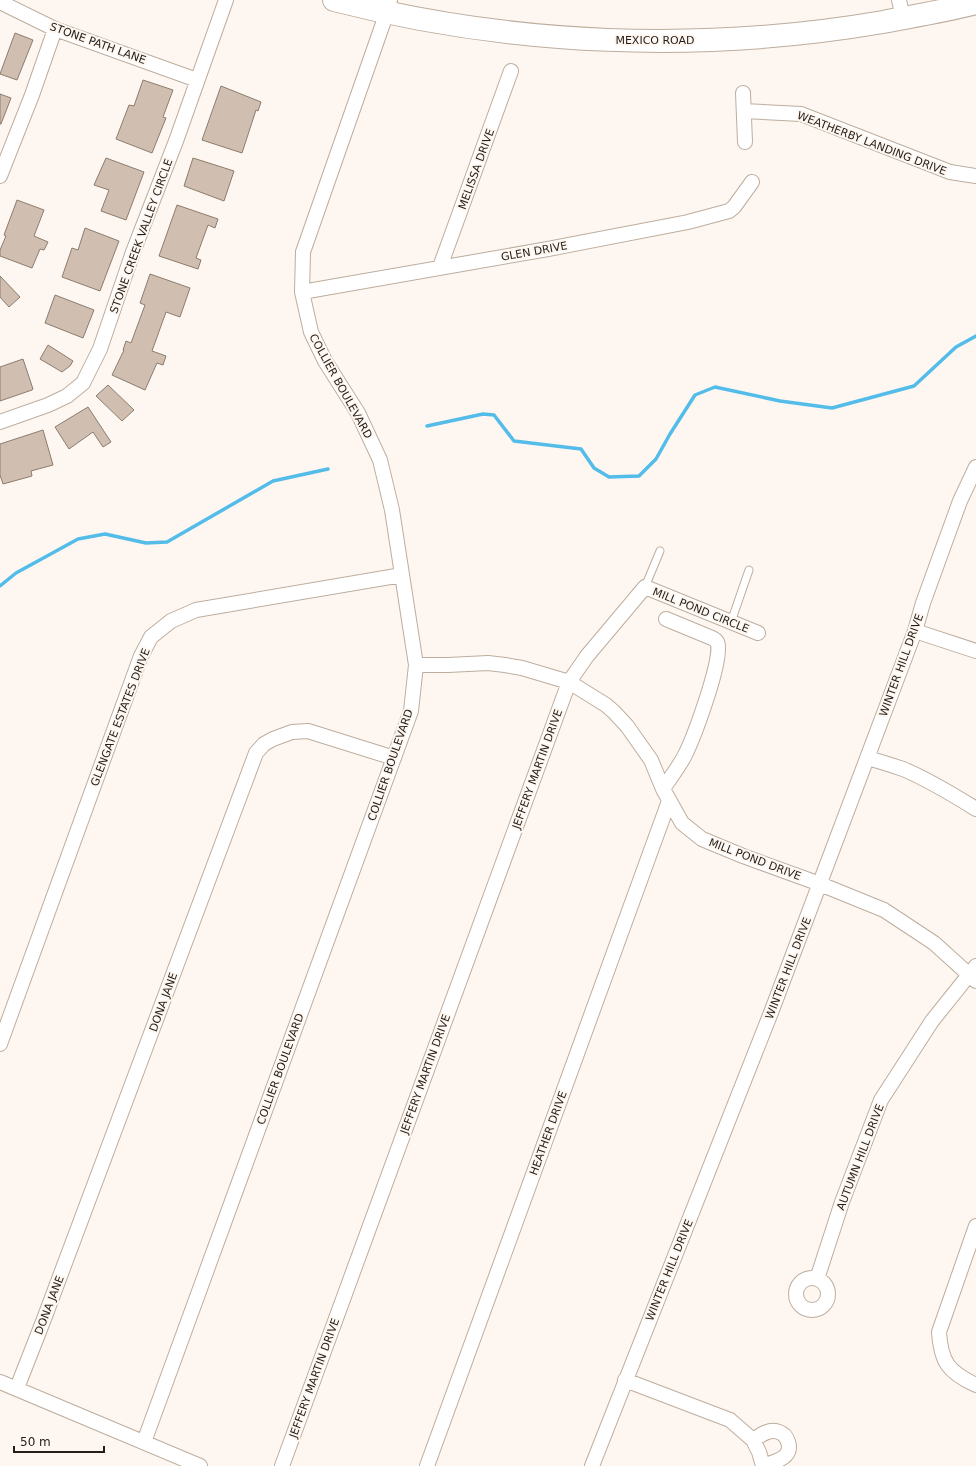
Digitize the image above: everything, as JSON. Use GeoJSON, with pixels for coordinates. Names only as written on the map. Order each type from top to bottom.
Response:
{"type":"FeatureCollection","features":[{"type":"Feature","properties":{"kind":"main road","name":"MEXICO ROAD"},"geometry":{"type":"LineString","coordinates":[[334,0],[388,6],[476,28],[540,36],[648,41],[763,37],[847,28],[901,9],[976,3]]}},
{"type":"Feature","properties":{"kind":"street","name":"STONE CREEK VALLEY CIRCLE"},"geometry":{"type":"LineString","coordinates":[[0,422],[48,405],[67,396],[83,383],[100,349],[133,252],[176,140],[226,0]]}},
{"type":"Feature","properties":{"kind":"street","name":"STONE PATH LANE"},"geometry":{"type":"LineString","coordinates":[[0,2],[55,29],[197,80]]}},
{"type":"Feature","properties":{"kind":"street","name":"COLLIER BOULEVARD"},"geometry":{"type":"LineString","coordinates":[[144,1442],[411,711],[416,665],[392,510],[380,460],[358,412],[325,361],[311,332],[302,292],[303,252],[388,6]]}},
{"type":"Feature","properties":{"kind":"street"},"geometry":{"type":"LineString","coordinates":[[1,167],[32,95],[55,29]]}},
{"type":"Feature","properties":{"kind":"street","name":"MELISSA DRIVE"},"geometry":{"type":"LineString","coordinates":[[440,267],[512,71]]}},
{"type":"Feature","properties":{"kind":"street"},"geometry":{"type":"LineString","coordinates":[[743,93],[745,142]]}},
{"type":"Feature","properties":{"kind":"street","name":"WEATHERBY LANDING DRIVE"},"geometry":{"type":"LineString","coordinates":[[744,111],[801,114],[945,170],[976,176]]}},
{"type":"Feature","properties":{"kind":"street","name":"GLEN DRIVE"},"geometry":{"type":"LineString","coordinates":[[302,292],[548,249],[695,220],[729,211],[734,207],[752,182]]}},
{"type":"Feature","properties":{"kind":"street","name":"WINTER HILL DRIVE"},"geometry":{"type":"LineString","coordinates":[[592,1466],[769,1018],[868,758],[960,501],[976,467]]}},
{"type":"Feature","properties":{"kind":"street","name":"GLENGATE ESTATES DRIVE"},"geometry":{"type":"LineString","coordinates":[[0,1044],[141,656],[151,637],[171,621],[196,610],[402,575]]}},
{"type":"Feature","properties":{"kind":"street","name":"MILL POND CIRCLE"},"geometry":{"type":"LineString","coordinates":[[569,682],[587,656],[645,587],[758,633]]}},
{"type":"Feature","properties":{"kind":"street","name":"HEATHER DRIVE"},"geometry":{"type":"LineString","coordinates":[[427,1466],[666,795],[684,757],[710,691],[719,649],[717,642],[712,638],[666,619]]}},
{"type":"Feature","properties":{"kind":"street"},"geometry":{"type":"LineString","coordinates":[[915,630],[976,651]]}},
{"type":"Feature","properties":{"kind":"street","name":"MILL POND DRIVE"},"geometry":{"type":"LineString","coordinates":[[416,665],[488,663],[522,668],[569,682],[594,696],[618,716],[651,760],[666,795],[682,823],[702,839],[884,910],[934,943],[974,974]]}},
{"type":"Feature","properties":{"kind":"street","name":"JEFFERY MARTIN DRIVE"},"geometry":{"type":"LineString","coordinates":[[282,1466],[569,682]]}},
{"type":"Feature","properties":{"kind":"street","name":"DONA JANE"},"geometry":{"type":"LineString","coordinates":[[17,1388],[256,753],[264,744],[273,739],[292,732],[308,731],[394,758]]}},
{"type":"Feature","properties":{"kind":"street"},"geometry":{"type":"LineString","coordinates":[[868,758],[903,769],[943,788],[976,809]]}},
{"type":"Feature","properties":{"kind":"street","name":"AUTUMN HILL DRIVE"},"geometry":{"type":"LineString","coordinates":[[817,1279],[842,1202],[881,1100],[932,1021],[974,974]]}},
{"type":"Feature","properties":{"kind":"street"},"geometry":{"type":"LineString","coordinates":[[976,1226],[944,1314],[939,1332],[940,1348],[946,1363],[954,1373],[976,1385]]}},
{"type":"Feature","properties":{"kind":"street"},"geometry":{"type":"LineString","coordinates":[[625,1380],[730,1420],[753,1440],[759,1452],[763,1466],[785,1456],[789,1450],[789,1443],[786,1436],[778,1431],[770,1431],[761,1434],[753,1440]]}},
{"type":"Feature","properties":{"kind":"street"},"geometry":{"type":"LineString","coordinates":[[0,1382],[200,1466]]}},
{"type":"Feature","properties":{"kind":"lane"},"geometry":{"type":"LineString","coordinates":[[645,587],[660,551]]}},
{"type":"Feature","properties":{"kind":"lane"},"geometry":{"type":"LineString","coordinates":[[731,622],[749,570]]}},
{"type":"Feature","properties":{"kind":"building"},"geometry":{"type":"Polygon","coordinates":[[[15,33],[33,40],[17,80],[0,74],[15,33]]]}},
{"type":"Feature","properties":{"kind":"building"},"geometry":{"type":"Polygon","coordinates":[[[143,80],[173,90],[163,117],[166,118],[152,153],[116,139],[129,105],[134,106],[143,80]]]}},
{"type":"Feature","properties":{"kind":"building"},"geometry":{"type":"Polygon","coordinates":[[[221,86],[261,102],[258,111],[256,110],[242,153],[202,140],[221,86]]]}},
{"type":"Feature","properties":{"kind":"building"},"geometry":{"type":"Polygon","coordinates":[[[0,94],[11,98],[1,124],[0,124],[0,94]]]}},
{"type":"Feature","properties":{"kind":"building"},"geometry":{"type":"Polygon","coordinates":[[[106,158],[144,172],[126,220],[101,211],[109,190],[94,185],[106,158]]]}},
{"type":"Feature","properties":{"kind":"building"},"geometry":{"type":"Polygon","coordinates":[[[193,158],[234,171],[224,201],[184,186],[193,158]]]}},
{"type":"Feature","properties":{"kind":"building"},"geometry":{"type":"Polygon","coordinates":[[[17,200],[44,210],[34,236],[48,242],[44,250],[40,249],[32,268],[0,256],[0,250],[6,236],[4,235],[17,200]]]}},
{"type":"Feature","properties":{"kind":"building"},"geometry":{"type":"Polygon","coordinates":[[[177,205],[218,219],[215,228],[208,225],[196,258],[201,260],[198,269],[159,256],[177,205]]]}},
{"type":"Feature","properties":{"kind":"building"},"geometry":{"type":"Polygon","coordinates":[[[85,228],[119,241],[100,291],[62,277],[72,248],[78,250],[85,228]]]}},
{"type":"Feature","properties":{"kind":"building"},"geometry":{"type":"Polygon","coordinates":[[[150,274],[190,288],[180,317],[166,312],[152,351],[166,356],[163,365],[157,363],[145,390],[112,375],[124,350],[126,341],[131,343],[145,305],[140,303],[150,274]]]}},
{"type":"Feature","properties":{"kind":"building"},"geometry":{"type":"Polygon","coordinates":[[[0,276],[20,297],[9,307],[0,297],[0,276]]]}},
{"type":"Feature","properties":{"kind":"building"},"geometry":{"type":"Polygon","coordinates":[[[55,295],[94,310],[83,338],[45,323],[55,295]]]}},
{"type":"Feature","properties":{"kind":"building"},"geometry":{"type":"Polygon","coordinates":[[[48,345],[73,361],[70,366],[62,372],[40,359],[48,345]]]}},
{"type":"Feature","properties":{"kind":"building"},"geometry":{"type":"Polygon","coordinates":[[[23,359],[33,389],[0,401],[0,367],[23,359]]]}},
{"type":"Feature","properties":{"kind":"building"},"geometry":{"type":"Polygon","coordinates":[[[108,385],[134,410],[122,421],[96,396],[108,385]]]}},
{"type":"Feature","properties":{"kind":"building"},"geometry":{"type":"Polygon","coordinates":[[[88,407],[111,442],[103,447],[93,432],[69,449],[55,427],[88,407]]]}},
{"type":"Feature","properties":{"kind":"building"},"geometry":{"type":"Polygon","coordinates":[[[43,430],[53,465],[31,471],[32,476],[3,484],[0,475],[0,444],[43,430]]]}},
{"type":"Feature","properties":{"kind":"waterway"},"geometry":{"type":"LineString","coordinates":[[427,426],[483,414],[494,415],[514,441],[581,449],[594,468],[609,477],[639,476],[656,459],[695,395],[715,387],[780,401],[832,408],[914,386],[956,347],[976,336]]}},
{"type":"Feature","properties":{"kind":"waterway"},"geometry":{"type":"LineString","coordinates":[[0,586],[16,573],[78,539],[105,534],[146,543],[167,542],[273,481],[328,469]]}}]}
